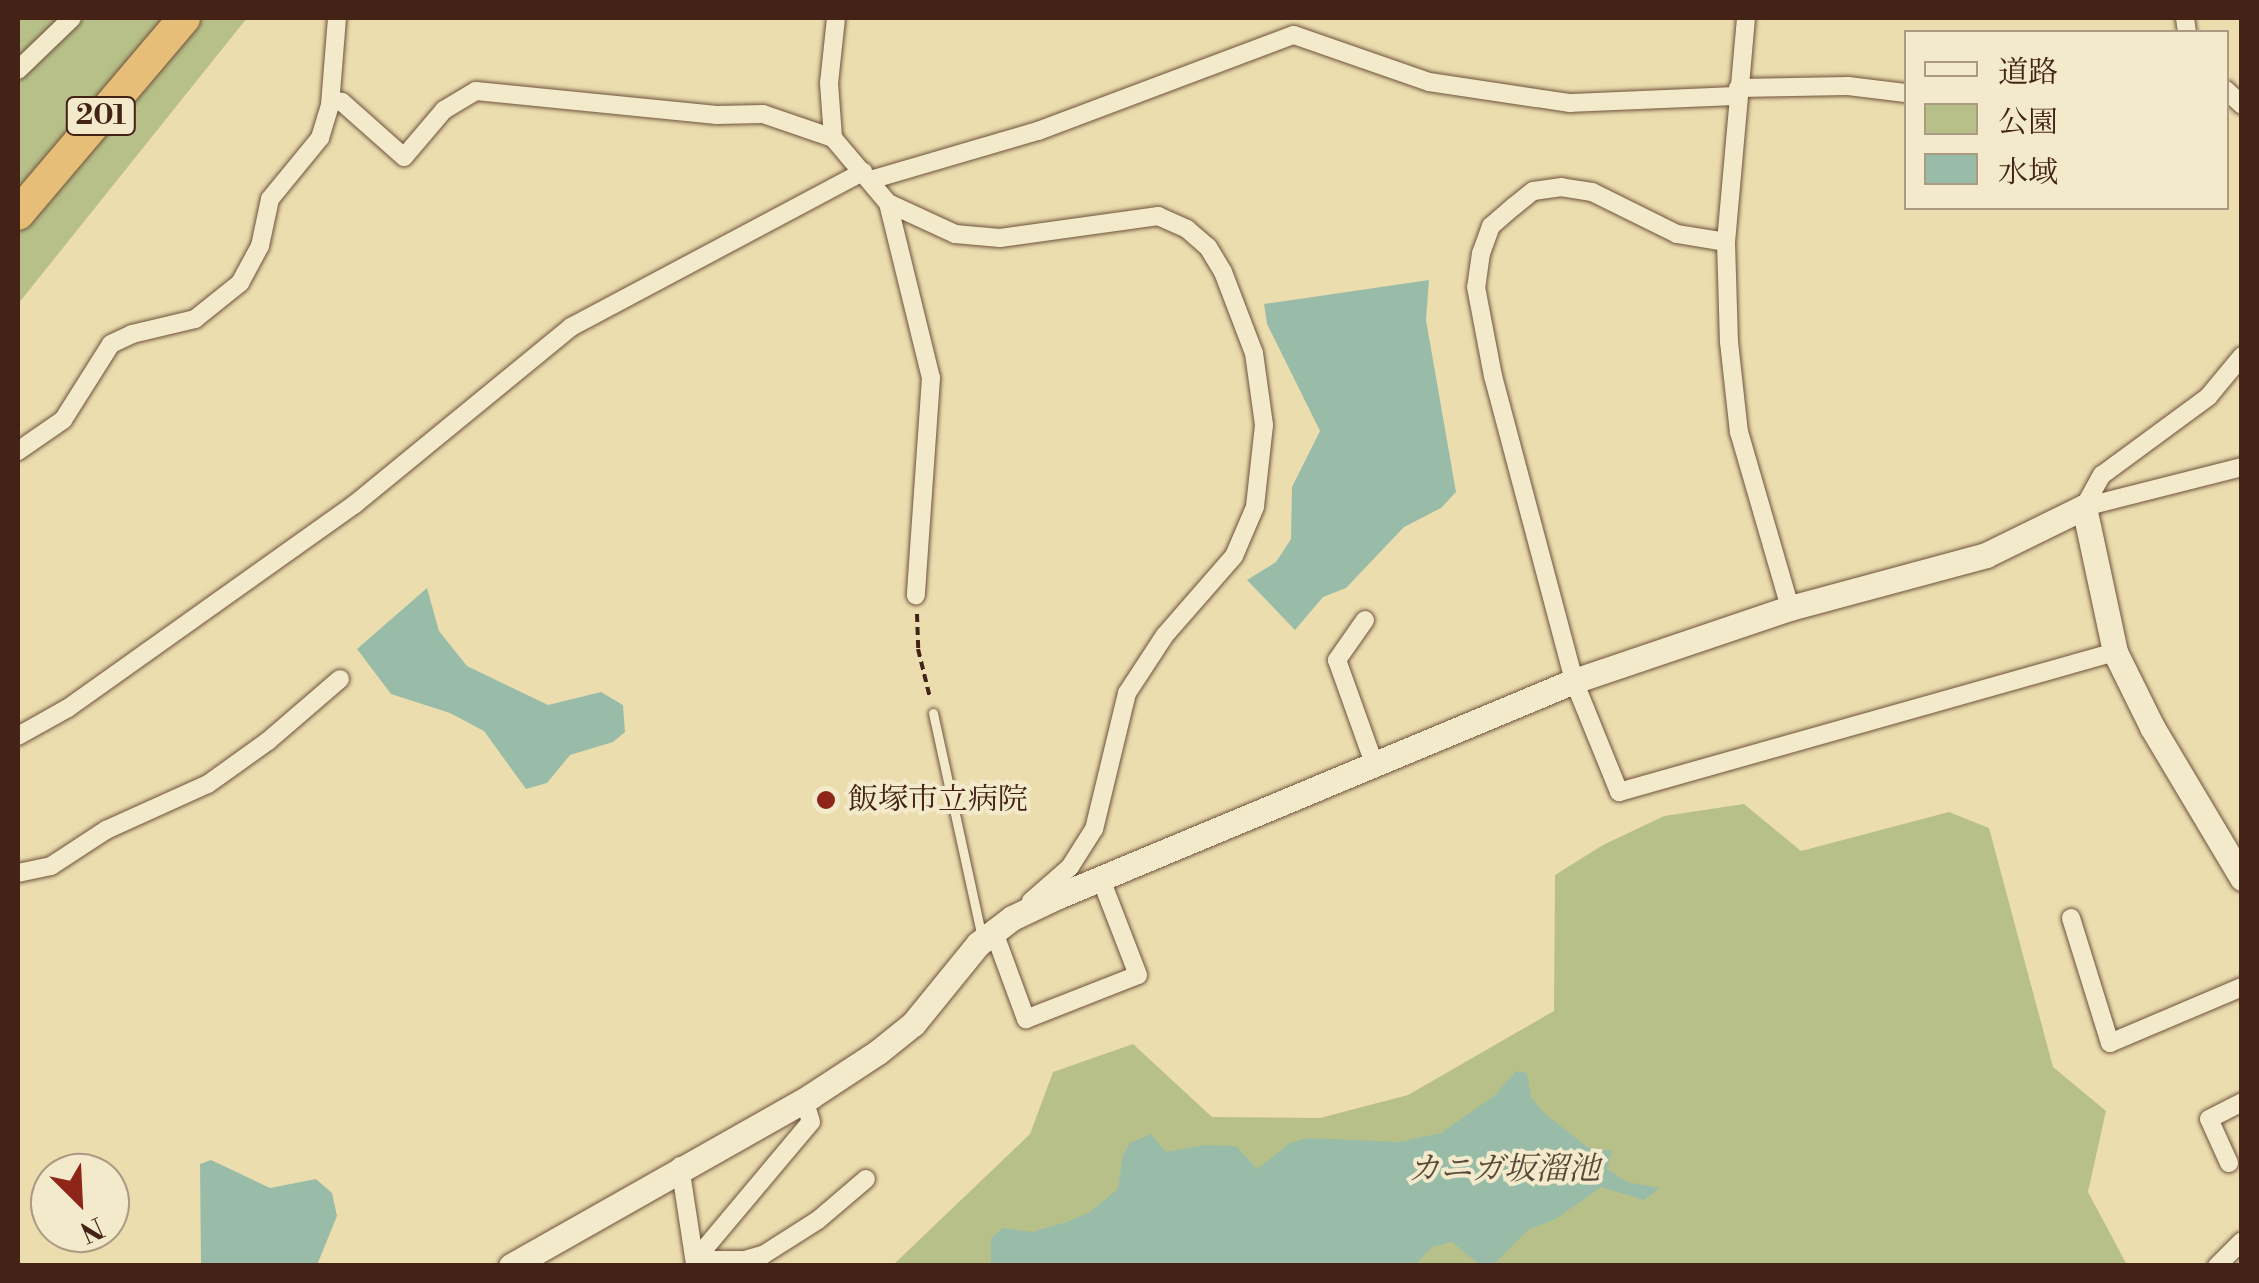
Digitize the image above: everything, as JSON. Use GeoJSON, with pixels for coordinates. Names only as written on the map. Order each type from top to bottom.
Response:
{"type":"FeatureCollection","features":[{"type":"Feature","properties":{"kind":"highway","name":"201"},"geometry":{"type":"LineString","coordinates":[[18,214],[184,18]]}},
{"type":"Feature","properties":{"kind":"street"},"geometry":{"type":"LineString","coordinates":[[18,70],[72,18]]}},
{"type":"Feature","properties":{"kind":"street"},"geometry":{"type":"LineString","coordinates":[[18,451],[63,420],[111,344],[132,334],[195,319],[240,283],[260,246],[270,199],[320,138],[331,100],[337,18]]}},
{"type":"Feature","properties":{"kind":"street"},"geometry":{"type":"LineString","coordinates":[[833,138],[829,83],[836,18]]}},
{"type":"Feature","properties":{"kind":"street"},"geometry":{"type":"LineString","coordinates":[[1746,18],[1726,242],[1728,342],[1739,432],[1790,608]]}},
{"type":"Feature","properties":{"kind":"street"},"geometry":{"type":"LineString","coordinates":[[18,736],[68,708],[355,504],[572,327],[866,176],[1038,132],[1298,26],[1429,82],[1570,103],[1848,86],[1904,93]]}},
{"type":"Feature","properties":{"kind":"street"},"geometry":{"type":"LineString","coordinates":[[331,100],[342,102],[404,157],[444,110],[476,91],[716,115],[763,114],[833,138],[888,203],[931,378],[916,594]]}},
{"type":"Feature","properties":{"kind":"street"},"geometry":{"type":"LineString","coordinates":[[1726,242],[1677,234],[1592,192],[1562,187],[1534,191],[1491,226],[1476,287],[1493,376],[1574,681],[1619,792],[2116,652]]}},
{"type":"Feature","properties":{"kind":"street"},"geometry":{"type":"LineString","coordinates":[[511,1266],[680,1166],[804,1099],[913,1024],[996,930],[1070,867],[1094,829],[1127,693],[1166,635],[1234,556],[1255,507],[1264,425],[1254,353],[1224,272],[1208,248],[1187,228],[1158,216],[1000,238],[955,234],[888,203]]}},
{"type":"Feature","properties":{"kind":"street"},"geometry":{"type":"LineString","coordinates":[[2242,356],[2208,397],[2102,475],[2084,507],[2116,652],[2152,727],[2242,878]]}},
{"type":"Feature","properties":{"kind":"street"},"geometry":{"type":"LineString","coordinates":[[996,930],[1100,880],[1574,681],[1790,608],[1986,555],[2084,507],[2242,467]]}},
{"type":"Feature","properties":{"kind":"street"},"geometry":{"type":"LineString","coordinates":[[1365,620],[1336,660],[1375,766]]}},
{"type":"Feature","properties":{"kind":"street"},"geometry":{"type":"LineString","coordinates":[[18,873],[51,866],[106,830],[208,784],[340,679]]}},
{"type":"Feature","properties":{"kind":"street"},"geometry":{"type":"LineString","coordinates":[[996,930],[1026,1018],[1138,974],[1100,880]]}},
{"type":"Feature","properties":{"kind":"street"},"geometry":{"type":"LineString","coordinates":[[2070,918],[2110,1042],[2242,987]]}},
{"type":"Feature","properties":{"kind":"street"},"geometry":{"type":"LineString","coordinates":[[695,1263],[811,1122],[804,1099]]}},
{"type":"Feature","properties":{"kind":"street"},"geometry":{"type":"LineString","coordinates":[[2229,1163],[2209,1119],[2242,1102]]}},
{"type":"Feature","properties":{"kind":"street"},"geometry":{"type":"LineString","coordinates":[[680,1166],[695,1263]]}},
{"type":"Feature","properties":{"kind":"street"},"geometry":{"type":"LineString","coordinates":[[695,1263],[744,1260],[763,1254],[818,1220],[866,1178]]}},
{"type":"Feature","properties":{"kind":"street"},"geometry":{"type":"LineString","coordinates":[[2217,1266],[2242,1242]]}},
{"type":"Feature","properties":{"kind":"lane"},"geometry":{"type":"LineString","coordinates":[[933,713],[996,930]]}},
{"type":"Feature","properties":{"kind":"path"},"geometry":{"type":"LineString","coordinates":[[916,594],[918,650],[933,713]]}},
{"type":"Feature","properties":{"kind":"green space"},"geometry":{"type":"Polygon","coordinates":[[[18,18],[247,18],[18,304],[18,18]]]}},
{"type":"Feature","properties":{"kind":"green space"},"geometry":{"type":"Polygon","coordinates":[[[1744,804],[1801,851],[1949,812],[1989,828],[2053,1067],[2106,1111],[2088,1192],[2127,1265],[892,1266],[1030,1134],[1053,1072],[1133,1044],[1212,1117],[1320,1118],[1408,1095],[1554,1011],[1555,875],[1603,845],[1664,816],[1744,804]]]}},
{"type":"Feature","properties":{"kind":"water"},"geometry":{"type":"Polygon","coordinates":[[[1429,280],[1426,320],[1456,492],[1441,508],[1404,527],[1346,588],[1323,597],[1295,630],[1247,580],[1276,562],[1291,539],[1292,487],[1320,431],[1267,324],[1264,304],[1429,280]]]}},
{"type":"Feature","properties":{"kind":"water"},"geometry":{"type":"Polygon","coordinates":[[[427,588],[439,631],[467,666],[548,705],[601,692],[623,705],[625,732],[613,742],[570,755],[547,783],[526,789],[484,731],[450,713],[391,694],[357,649],[427,588]]]}},
{"type":"Feature","properties":{"kind":"water","name":"カニガ坂溜池"},"geometry":{"type":"Polygon","coordinates":[[[1516,1071],[1527,1073],[1531,1097],[1542,1111],[1587,1147],[1612,1151],[1607,1169],[1627,1182],[1660,1188],[1644,1200],[1601,1187],[1556,1219],[1528,1230],[1493,1265],[1480,1265],[1452,1242],[1432,1247],[1416,1264],[991,1265],[991,1238],[1003,1228],[1032,1232],[1090,1212],[1118,1189],[1123,1155],[1130,1143],[1151,1134],[1166,1152],[1204,1145],[1236,1146],[1257,1169],[1290,1143],[1309,1138],[1399,1142],[1441,1133],[1494,1096],[1516,1071]]]}},
{"type":"Feature","properties":{"kind":"water"},"geometry":{"type":"Polygon","coordinates":[[[211,1160],[270,1188],[316,1179],[332,1193],[337,1216],[317,1265],[201,1265],[200,1164],[211,1160]]]}},
{"type":"Feature","properties":{"kind":"place","name":"飯塚市立病院"},"geometry":{"type":"Point","coordinates":[826,800]}}]}
